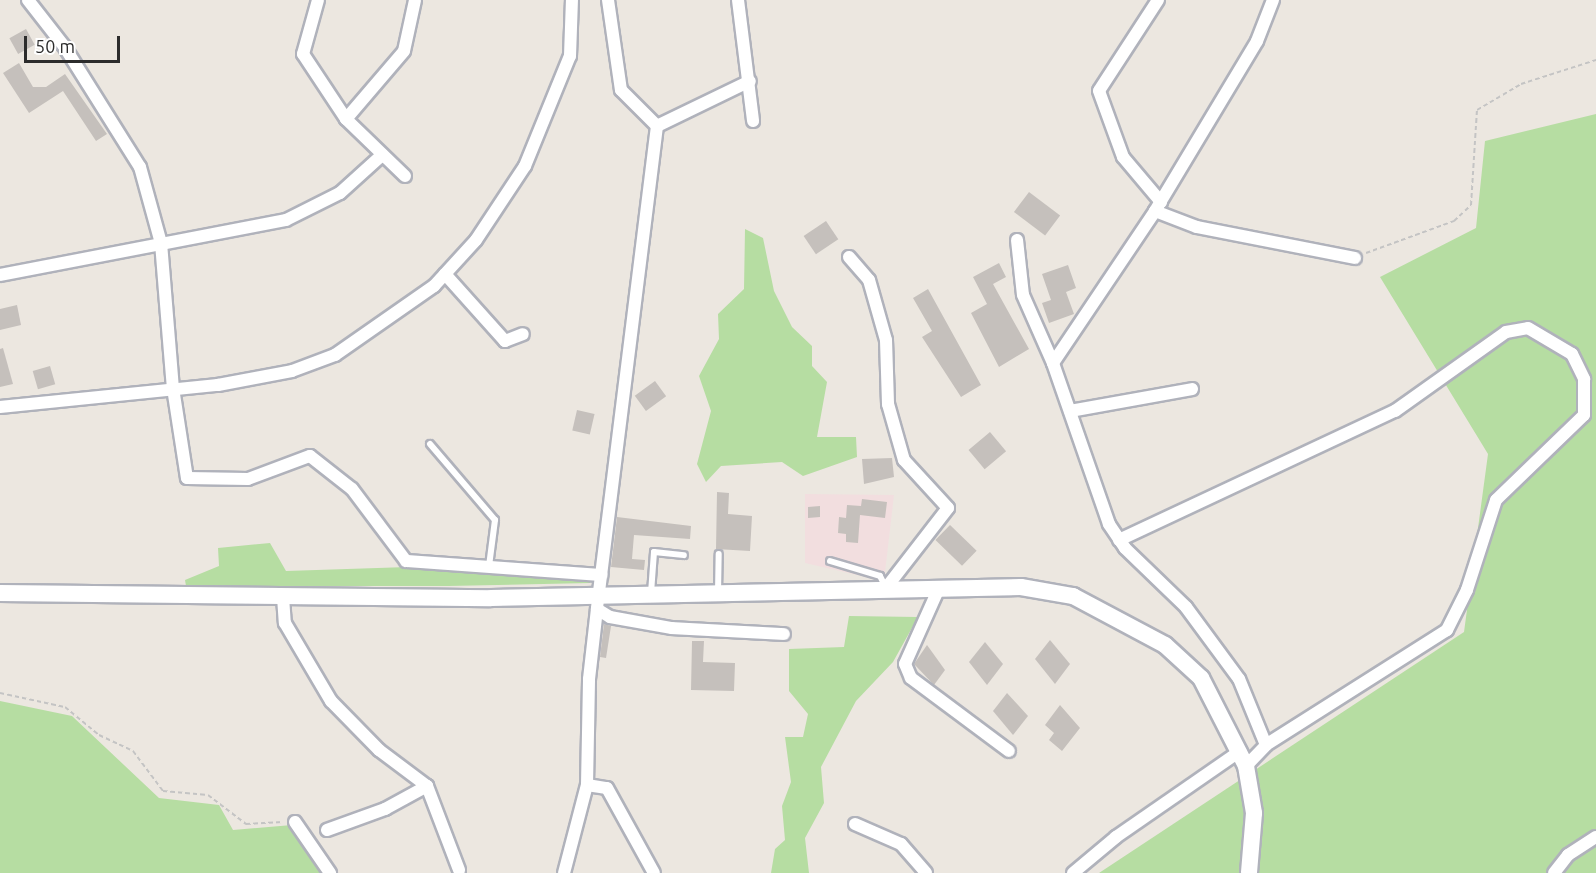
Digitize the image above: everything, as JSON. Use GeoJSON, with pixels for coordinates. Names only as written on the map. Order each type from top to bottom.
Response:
{"type":"FeatureCollection","features":[{"type":"Feature","properties":{"kind":"main road"},"geometry":{"type":"LineString","coordinates":[[0,593],[598,603],[651,597],[718,597],[886,588],[1021,587],[1073,596],[1165,645],[1201,678],[1243,759],[1254,813],[1249,873]]}},
{"type":"Feature","properties":{"kind":"street"},"geometry":{"type":"LineString","coordinates":[[28,0],[64,46],[140,167],[161,243],[173,388],[187,478],[248,479],[310,456],[352,489],[406,561],[601,575]]}},
{"type":"Feature","properties":{"kind":"street"},"geometry":{"type":"LineString","coordinates":[[318,0],[303,54],[346,119],[405,176]]}},
{"type":"Feature","properties":{"kind":"street"},"geometry":{"type":"LineString","coordinates":[[346,119],[404,51],[415,0]]}},
{"type":"Feature","properties":{"kind":"street"},"geometry":{"type":"LineString","coordinates":[[0,407],[173,388],[292,371],[335,355],[445,274],[525,166],[570,56],[572,0]]}},
{"type":"Feature","properties":{"kind":"street"},"geometry":{"type":"LineString","coordinates":[[608,0],[621,90],[657,126]]}},
{"type":"Feature","properties":{"kind":"street"},"geometry":{"type":"LineString","coordinates":[[738,0],[750,81],[753,121]]}},
{"type":"Feature","properties":{"kind":"street"},"geometry":{"type":"LineString","coordinates":[[1158,0],[1098,91],[1123,157],[1158,206],[1197,227],[1355,258]]}},
{"type":"Feature","properties":{"kind":"street"},"geometry":{"type":"LineString","coordinates":[[1053,363],[1158,206],[1257,41],[1274,0]]}},
{"type":"Feature","properties":{"kind":"street"},"geometry":{"type":"LineString","coordinates":[[657,126],[750,81]]}},
{"type":"Feature","properties":{"kind":"street"},"geometry":{"type":"LineString","coordinates":[[564,873],[587,785],[589,679],[657,126]]}},
{"type":"Feature","properties":{"kind":"street"},"geometry":{"type":"LineString","coordinates":[[0,275],[285,220],[340,193],[382,155]]}},
{"type":"Feature","properties":{"kind":"street"},"geometry":{"type":"LineString","coordinates":[[1017,240],[1023,295],[1053,363],[1119,540],[1219,647],[1239,678],[1266,745]]}},
{"type":"Feature","properties":{"kind":"street"},"geometry":{"type":"LineString","coordinates":[[849,257],[869,280],[883,330],[888,404],[904,460],[948,508],[886,588]]}},
{"type":"Feature","properties":{"kind":"street"},"geometry":{"type":"LineString","coordinates":[[445,274],[505,341],[523,334]]}},
{"type":"Feature","properties":{"kind":"street"},"geometry":{"type":"LineString","coordinates":[[1073,873],[1116,837],[1447,630],[1467,590],[1496,500],[1584,415],[1584,379],[1572,354],[1528,328],[1506,332],[1395,411],[1119,540]]}},
{"type":"Feature","properties":{"kind":"street"},"geometry":{"type":"LineString","coordinates":[[1070,411],[1192,389]]}},
{"type":"Feature","properties":{"kind":"street"},"geometry":{"type":"LineString","coordinates":[[939,588],[905,664],[912,678],[1009,752]]}},
{"type":"Feature","properties":{"kind":"street"},"geometry":{"type":"LineString","coordinates":[[283,597],[285,623],[331,701],[379,750],[427,786],[459,870]]}},
{"type":"Feature","properties":{"kind":"street"},"geometry":{"type":"LineString","coordinates":[[598,603],[610,617],[672,628],[784,634]]}},
{"type":"Feature","properties":{"kind":"street"},"geometry":{"type":"LineString","coordinates":[[587,785],[607,788],[654,873]]}},
{"type":"Feature","properties":{"kind":"street"},"geometry":{"type":"LineString","coordinates":[[327,830],[385,809],[427,786]]}},
{"type":"Feature","properties":{"kind":"street"},"geometry":{"type":"LineString","coordinates":[[295,822],[330,873]]}},
{"type":"Feature","properties":{"kind":"street"},"geometry":{"type":"LineString","coordinates":[[855,824],[901,844],[926,873]]}},
{"type":"Feature","properties":{"kind":"street"},"geometry":{"type":"LineString","coordinates":[[1554,873],[1568,855],[1596,837]]}},
{"type":"Feature","properties":{"kind":"lane"},"geometry":{"type":"LineString","coordinates":[[430,444],[495,520],[489,566]]}},
{"type":"Feature","properties":{"kind":"lane"},"geometry":{"type":"LineString","coordinates":[[651,597],[654,552],[684,555]]}},
{"type":"Feature","properties":{"kind":"lane"},"geometry":{"type":"LineString","coordinates":[[718,597],[719,554]]}},
{"type":"Feature","properties":{"kind":"lane"},"geometry":{"type":"LineString","coordinates":[[830,561],[880,576],[886,588]]}},
{"type":"Feature","properties":{"kind":"path"},"geometry":{"type":"LineString","coordinates":[[1355,258],[1454,221],[1471,205],[1477,110],[1521,84],[1596,60]]}},
{"type":"Feature","properties":{"kind":"path"},"geometry":{"type":"LineString","coordinates":[[0,693],[65,707],[99,735],[133,751],[163,791],[208,795],[246,824],[295,822]]}},
{"type":"Feature","properties":{"kind":"shaded area"},"geometry":{"type":"Polygon","coordinates":[[[805,494],[894,495],[884,581],[805,563],[805,494]]]}},
{"type":"Feature","properties":{"kind":"green space"},"geometry":{"type":"Polygon","coordinates":[[[1596,114],[1596,873],[1099,873],[1464,632],[1488,454],[1380,277],[1476,228],[1485,141],[1596,114]]]}},
{"type":"Feature","properties":{"kind":"green space"},"geometry":{"type":"Polygon","coordinates":[[[745,229],[763,238],[774,291],[792,327],[812,346],[812,366],[827,382],[817,437],[856,437],[857,457],[803,476],[782,462],[721,466],[706,482],[697,464],[711,411],[699,376],[719,339],[718,314],[744,289],[745,229]]]}},
{"type":"Feature","properties":{"kind":"green space"},"geometry":{"type":"Polygon","coordinates":[[[270,543],[286,571],[408,567],[592,578],[590,583],[448,586],[186,586],[185,580],[219,566],[218,548],[270,543]]]}},
{"type":"Feature","properties":{"kind":"green space"},"geometry":{"type":"Polygon","coordinates":[[[849,616],[918,617],[893,662],[856,701],[821,767],[824,803],[805,838],[809,873],[771,873],[775,849],[785,840],[782,806],[791,782],[785,737],[803,737],[808,714],[789,691],[789,649],[844,647],[849,616]]]}},
{"type":"Feature","properties":{"kind":"green space"},"geometry":{"type":"Polygon","coordinates":[[[0,701],[72,716],[159,798],[219,805],[233,830],[292,825],[327,873],[0,873],[0,701]]]}},
{"type":"Feature","properties":{"kind":"building"},"geometry":{"type":"Polygon","coordinates":[[[26,29],[35,45],[18,54],[9,38],[26,29]]]}},
{"type":"Feature","properties":{"kind":"building"},"geometry":{"type":"Polygon","coordinates":[[[19,63],[33,87],[46,87],[65,74],[107,134],[96,141],[63,91],[29,113],[3,73],[19,63]]]}},
{"type":"Feature","properties":{"kind":"building"},"geometry":{"type":"Polygon","coordinates":[[[1029,192],[1060,215],[1045,235],[1014,212],[1029,192]]]}},
{"type":"Feature","properties":{"kind":"building"},"geometry":{"type":"Polygon","coordinates":[[[826,221],[838,239],[816,254],[804,236],[826,221]]]}},
{"type":"Feature","properties":{"kind":"building"},"geometry":{"type":"Polygon","coordinates":[[[999,263],[1006,277],[993,284],[1029,349],[999,367],[971,313],[987,304],[973,277],[999,263]]]}},
{"type":"Feature","properties":{"kind":"building"},"geometry":{"type":"Polygon","coordinates":[[[1068,265],[1076,288],[1066,292],[1074,314],[1049,323],[1042,303],[1051,300],[1042,274],[1068,265]]]}},
{"type":"Feature","properties":{"kind":"building"},"geometry":{"type":"Polygon","coordinates":[[[928,289],[981,385],[961,397],[922,337],[932,331],[913,298],[928,289]]]}},
{"type":"Feature","properties":{"kind":"building"},"geometry":{"type":"Polygon","coordinates":[[[17,305],[21,325],[0,330],[0,309],[17,305]]]}},
{"type":"Feature","properties":{"kind":"building"},"geometry":{"type":"Polygon","coordinates":[[[3,348],[13,384],[0,387],[0,349],[3,348]]]}},
{"type":"Feature","properties":{"kind":"building"},"geometry":{"type":"Polygon","coordinates":[[[50,366],[55,384],[38,389],[33,371],[50,366]]]}},
{"type":"Feature","properties":{"kind":"building"},"geometry":{"type":"Polygon","coordinates":[[[655,381],[666,396],[646,411],[635,396],[655,381]]]}},
{"type":"Feature","properties":{"kind":"building"},"geometry":{"type":"Polygon","coordinates":[[[577,410],[595,414],[590,435],[572,430],[577,410]]]}},
{"type":"Feature","properties":{"kind":"building"},"geometry":{"type":"Polygon","coordinates":[[[990,432],[1006,451],[985,469],[969,450],[990,432]]]}},
{"type":"Feature","properties":{"kind":"building"},"geometry":{"type":"Polygon","coordinates":[[[892,458],[894,477],[864,484],[862,459],[892,458]]]}},
{"type":"Feature","properties":{"kind":"building"},"geometry":{"type":"Polygon","coordinates":[[[717,492],[729,493],[728,514],[752,516],[750,551],[716,549],[717,492]]]}},
{"type":"Feature","properties":{"kind":"building"},"geometry":{"type":"Polygon","coordinates":[[[862,499],[887,502],[885,518],[860,515],[858,543],[846,542],[846,534],[838,533],[839,517],[846,518],[847,505],[861,506],[862,499]]]}},
{"type":"Feature","properties":{"kind":"building"},"geometry":{"type":"Polygon","coordinates":[[[820,506],[820,517],[808,518],[808,507],[820,506]]]}},
{"type":"Feature","properties":{"kind":"building"},"geometry":{"type":"Polygon","coordinates":[[[617,517],[691,526],[690,539],[634,535],[632,559],[645,560],[644,570],[611,567],[617,517]]]}},
{"type":"Feature","properties":{"kind":"building"},"geometry":{"type":"Polygon","coordinates":[[[950,525],[977,551],[962,566],[935,540],[950,525]]]}},
{"type":"Feature","properties":{"kind":"building"},"geometry":{"type":"Polygon","coordinates":[[[604,624],[611,626],[606,658],[600,657],[604,624]]]}},
{"type":"Feature","properties":{"kind":"building"},"geometry":{"type":"Polygon","coordinates":[[[1050,640],[1070,664],[1055,684],[1035,659],[1050,640]]]}},
{"type":"Feature","properties":{"kind":"building"},"geometry":{"type":"Polygon","coordinates":[[[692,641],[704,641],[703,662],[735,663],[734,691],[691,690],[692,641]]]}},
{"type":"Feature","properties":{"kind":"building"},"geometry":{"type":"Polygon","coordinates":[[[985,642],[1003,664],[987,685],[969,662],[985,642]]]}},
{"type":"Feature","properties":{"kind":"building"},"geometry":{"type":"Polygon","coordinates":[[[927,645],[945,670],[934,685],[914,664],[927,645]]]}},
{"type":"Feature","properties":{"kind":"building"},"geometry":{"type":"Polygon","coordinates":[[[1007,693],[1028,716],[1013,735],[993,711],[1007,693]]]}},
{"type":"Feature","properties":{"kind":"building"},"geometry":{"type":"Polygon","coordinates":[[[1060,705],[1080,728],[1062,751],[1049,740],[1054,733],[1045,725],[1060,705]]]}}]}
